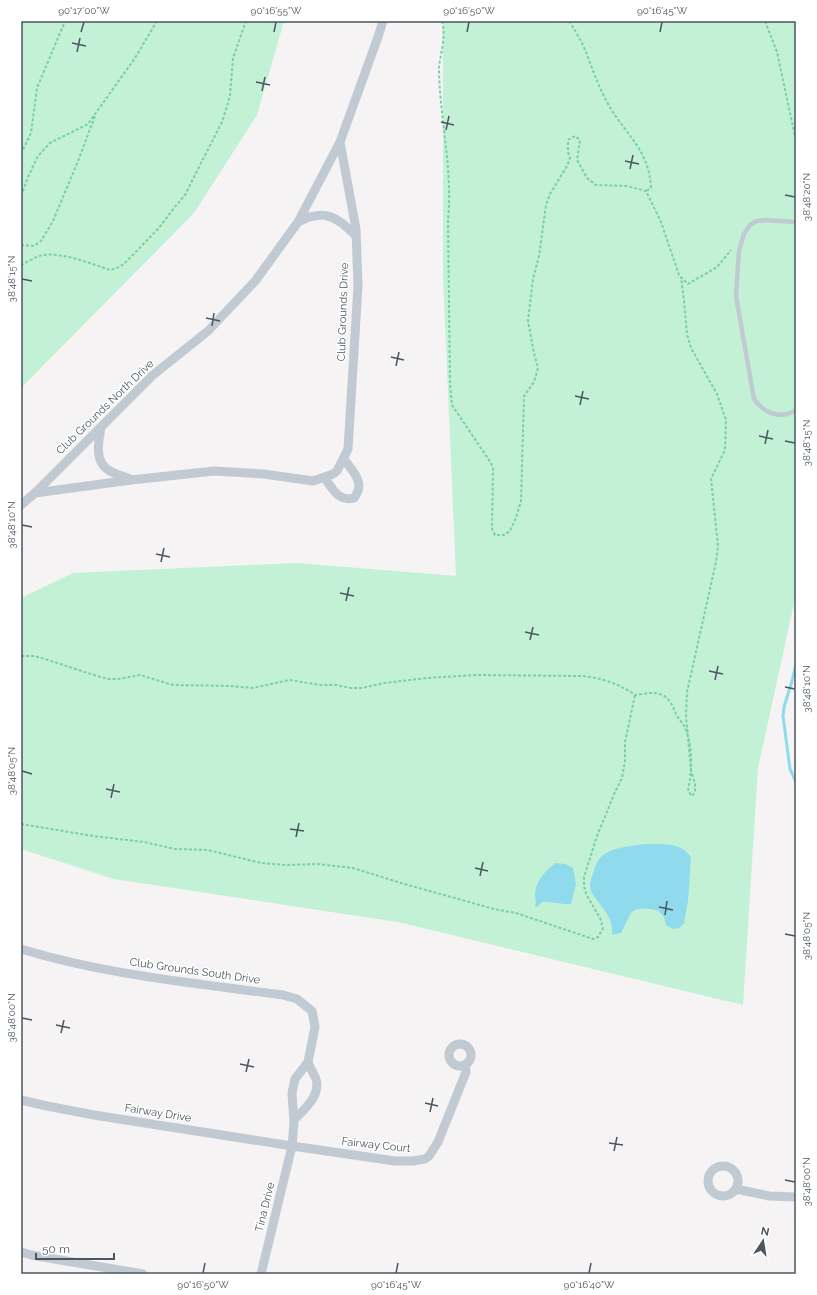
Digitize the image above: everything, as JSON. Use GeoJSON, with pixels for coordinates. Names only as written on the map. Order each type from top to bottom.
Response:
{"type":"FeatureCollection","features":[{"type":"Feature","properties":{"kind":"street","name":"Club Grounds North Drive"},"geometry":{"type":"LineString","coordinates":[[21,505],[36,492],[153,375],[208,331],[256,280],[298,222],[340,142],[383,21]]}},
{"type":"Feature","properties":{"kind":"street","name":"Club Grounds Drive"},"geometry":{"type":"LineString","coordinates":[[36,492],[214,471],[264,474],[313,481],[337,471],[348,449],[358,286],[356,229],[340,142]]}},
{"type":"Feature","properties":{"kind":"street"},"geometry":{"type":"LineString","coordinates":[[298,222],[308,216],[328,216],[337,219],[356,236]]}},
{"type":"Feature","properties":{"kind":"street"},"geometry":{"type":"LineString","coordinates":[[101,427],[98,451],[101,463],[113,473],[131,480]]}},
{"type":"Feature","properties":{"kind":"street"},"geometry":{"type":"LineString","coordinates":[[324,477],[339,496],[348,500],[354,498],[358,494],[360,488],[357,477],[344,459]]}},
{"type":"Feature","properties":{"kind":"street","name":"Club Grounds South Drive"},"geometry":{"type":"LineString","coordinates":[[21,950],[53,959],[113,972],[283,995],[297,1000],[312,1010],[315,1027],[308,1062],[295,1079],[292,1093],[294,1120],[292,1146]]}},
{"type":"Feature","properties":{"kind":"street"},"geometry":{"type":"LineString","coordinates":[[294,1120],[310,1104],[315,1094],[317,1081],[308,1062]]}},
{"type":"Feature","properties":{"kind":"street","name":"Fairway Court"},"geometry":{"type":"LineString","coordinates":[[292,1146],[395,1161],[425,1159],[429,1156],[438,1142],[466,1072],[465,1064]]}},
{"type":"Feature","properties":{"kind":"street","name":"Fairway Drive"},"geometry":{"type":"LineString","coordinates":[[21,1100],[94,1115],[292,1146]]}},
{"type":"Feature","properties":{"kind":"street","name":"Tina Drive"},"geometry":{"type":"LineString","coordinates":[[261,1274],[292,1146]]}},
{"type":"Feature","properties":{"kind":"street"},"geometry":{"type":"LineString","coordinates":[[736,1189],[769,1196],[796,1197]]}},
{"type":"Feature","properties":{"kind":"street"},"geometry":{"type":"LineString","coordinates":[[21,1252],[143,1274]]}},
{"type":"Feature","properties":{"kind":"lane"},"geometry":{"type":"LineString","coordinates":[[796,222],[765,220],[757,221],[750,225],[744,234],[739,251],[736,296],[754,399],[760,408],[771,414],[781,415],[791,413],[796,410]]}},
{"type":"Feature","properties":{"kind":"path"},"geometry":{"type":"LineString","coordinates":[[21,154],[32,134],[36,88],[65,21]]}},
{"type":"Feature","properties":{"kind":"path"},"geometry":{"type":"LineString","coordinates":[[21,196],[38,156],[50,143],[88,124],[135,58],[157,21]]}},
{"type":"Feature","properties":{"kind":"path"},"geometry":{"type":"LineString","coordinates":[[21,265],[43,255],[54,255],[68,257],[110,270],[124,264],[158,228],[185,195],[222,122],[230,96],[233,58],[246,21]]}},
{"type":"Feature","properties":{"kind":"path"},"geometry":{"type":"LineString","coordinates":[[442,21],[443,38],[439,67],[439,87],[450,201],[448,220],[449,324],[450,384],[452,405],[492,463],[492,529],[495,535],[504,535],[510,531],[521,501],[524,396],[534,382],[538,368],[528,321],[533,279],[539,256],[546,205],[550,194],[568,166],[570,158],[568,152],[568,140],[575,136],[580,140],[577,160],[587,178],[596,185],[627,186],[646,191],[651,188],[651,180],[647,164],[635,142],[620,124],[607,102],[570,21]]}},
{"type":"Feature","properties":{"kind":"path"},"geometry":{"type":"LineString","coordinates":[[765,21],[777,52],[796,141]]}},
{"type":"Feature","properties":{"kind":"path"},"geometry":{"type":"LineString","coordinates":[[21,245],[34,246],[41,241],[53,222],[96,113]]}},
{"type":"Feature","properties":{"kind":"path"},"geometry":{"type":"LineString","coordinates":[[646,191],[661,222],[681,276],[687,334],[691,348],[717,394],[726,420],[725,450],[711,478],[718,546],[716,562],[687,692],[686,716],[688,740]]}},
{"type":"Feature","properties":{"kind":"path"},"geometry":{"type":"LineString","coordinates":[[681,276],[688,284],[717,267],[732,249]]}},
{"type":"Feature","properties":{"kind":"path"},"geometry":{"type":"LineString","coordinates":[[21,656],[34,656],[109,679],[140,675],[173,685],[253,688],[289,680],[321,685],[362,688],[384,683],[427,678],[476,675],[594,677],[611,682],[635,695],[654,693],[663,695],[668,699],[680,722],[686,728],[691,764],[688,791],[692,796],[695,792],[695,784],[691,770]]}},
{"type":"Feature","properties":{"kind":"path"},"geometry":{"type":"LineString","coordinates":[[21,824],[93,836],[144,842],[175,849],[208,850],[261,863],[286,865],[317,864],[353,868],[416,887],[516,913],[593,939],[598,937],[603,928],[600,918],[586,894],[584,877],[597,836],[622,778],[625,761],[625,742],[635,695]]}},
{"type":"Feature","properties":{"kind":"green space"},"geometry":{"type":"Polygon","coordinates":[[[21,21],[284,21],[257,115],[194,213],[21,388],[21,21]]]}},
{"type":"Feature","properties":{"kind":"green space"},"geometry":{"type":"Polygon","coordinates":[[[443,21],[796,21],[796,594],[758,768],[743,1005],[398,922],[114,879],[21,849],[21,598],[73,573],[297,563],[456,576],[443,275],[443,21]]]}},
{"type":"Feature","properties":{"kind":"water"},"geometry":{"type":"Polygon","coordinates":[[[646,844],[665,844],[677,846],[687,852],[691,857],[688,901],[684,923],[679,928],[673,929],[666,925],[664,917],[659,911],[637,909],[631,913],[621,933],[612,935],[611,922],[590,889],[591,880],[596,866],[599,859],[609,852],[621,848],[646,844]]]}},
{"type":"Feature","properties":{"kind":"water"},"geometry":{"type":"Polygon","coordinates":[[[556,863],[565,864],[573,868],[576,884],[571,904],[542,902],[538,907],[535,906],[537,884],[545,872],[556,863]]]}},
{"type":"Feature","properties":{"kind":"waterway"},"geometry":{"type":"LineString","coordinates":[[796,664],[784,707],[783,716],[790,769],[796,782]]}}]}
